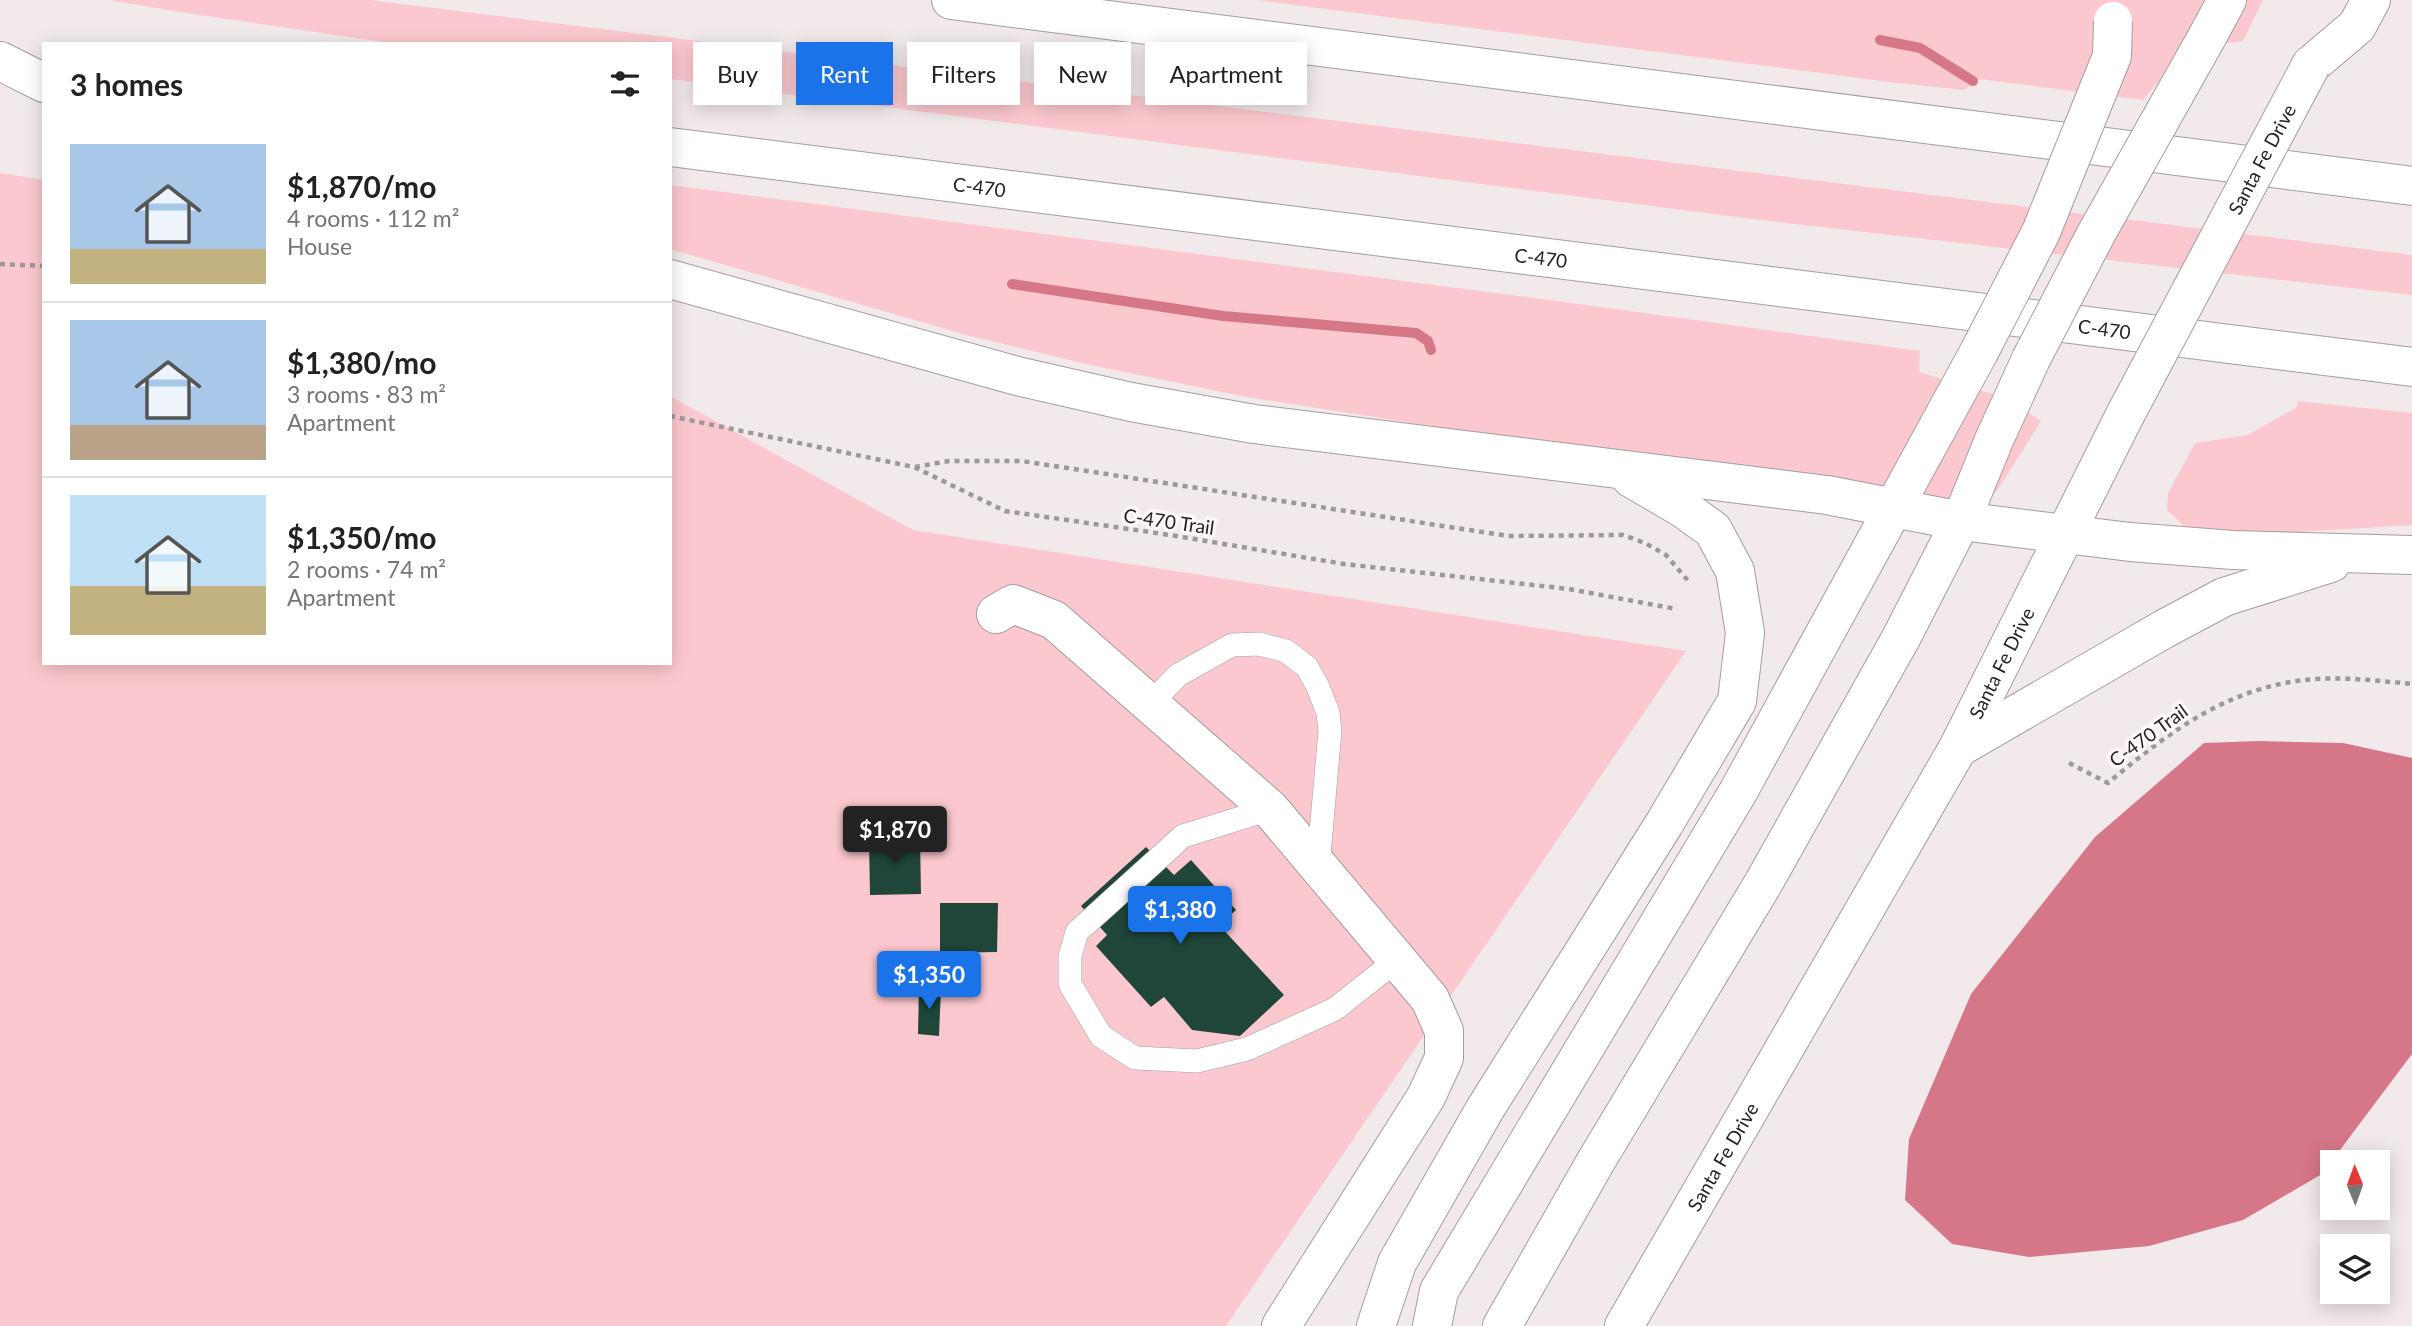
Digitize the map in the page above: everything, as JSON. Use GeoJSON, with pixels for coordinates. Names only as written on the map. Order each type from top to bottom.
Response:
{"type":"FeatureCollection","features":[{"type":"Feature","properties":{"kind":"main road"},"geometry":{"type":"LineString","coordinates":[[951,0],[2412,186]]}},
{"type":"Feature","properties":{"kind":"main road"},"geometry":{"type":"LineString","coordinates":[[1502,1326],[1596,1161],[1764,883],[1901,638],[1961,521],[2031,359],[2096,234],[2227,0]]}},
{"type":"Feature","properties":{"kind":"main road","name":"Santa Fe Drive"},"geometry":{"type":"LineString","coordinates":[[1624,1326],[1958,748],[2125,415],[2311,65],[2357,26],[2371,0]]}},
{"type":"Feature","properties":{"kind":"main road"},"geometry":{"type":"LineString","coordinates":[[1432,1326],[1439,1292],[1738,792],[1979,352],[2041,232],[2112,56],[2108,11]]}},
{"type":"Feature","properties":{"kind":"main road"},"geometry":{"type":"LineString","coordinates":[[0,46],[42,56]]}},
{"type":"Feature","properties":{"kind":"main road"},"geometry":{"type":"LineString","coordinates":[[0,61],[42,82]]}},
{"type":"Feature","properties":{"kind":"main road","name":"C-470"},"geometry":{"type":"LineString","coordinates":[[672,147],[2412,367]]}},
{"type":"Feature","properties":{"kind":"main road"},"geometry":{"type":"LineString","coordinates":[[672,280],[1017,376],[1131,402],[1285,429],[1827,495],[1961,521],[2130,542],[2220,549],[2412,555]]}},
{"type":"Feature","properties":{"kind":"main road"},"geometry":{"type":"LineString","coordinates":[[1376,1326],[1396,1263],[1485,1109],[1664,824],[1737,701],[1745,633],[1735,571],[1713,530],[1684,509],[1617,470]]}},
{"type":"Feature","properties":{"kind":"main road"},"geometry":{"type":"LineString","coordinates":[[1958,748],[2224,597],[2356,555]]}},
{"type":"Feature","properties":{"kind":"main road"},"geometry":{"type":"LineString","coordinates":[[996,614],[1013,604],[1054,620],[1270,809],[1430,999],[1444,1031],[1444,1058],[1426,1097],[1281,1326]]}},
{"type":"Feature","properties":{"kind":"lane"},"geometry":{"type":"LineString","coordinates":[[1150,704],[1178,675],[1232,645],[1259,644],[1286,651],[1307,667],[1328,713],[1330,731],[1318,866]]}},
{"type":"Feature","properties":{"kind":"lane"},"geometry":{"type":"LineString","coordinates":[[1270,809],[1183,836],[1077,932],[1070,956],[1070,984],[1101,1036],[1135,1058],[1197,1061],[1247,1049],[1335,1009],[1397,960]]}},
{"type":"Feature","properties":{"kind":"path"},"geometry":{"type":"LineString","coordinates":[[0,264],[42,266]]}},
{"type":"Feature","properties":{"kind":"path","name":"C-470 Trail"},"geometry":{"type":"LineString","coordinates":[[672,415],[914,467],[1005,511],[1024,515],[1170,535],[1344,564],[1569,589],[1676,609]]}},
{"type":"Feature","properties":{"kind":"path"},"geometry":{"type":"LineString","coordinates":[[914,467],[949,461],[1022,461],[1508,536],[1623,535],[1666,555],[1690,583]]}},
{"type":"Feature","properties":{"kind":"path","name":"C-470 Trail"},"geometry":{"type":"LineString","coordinates":[[2069,763],[2108,783],[2154,744],[2197,715],[2244,694],[2271,686],[2333,679],[2412,684]]}},
{"type":"Feature","properties":{"kind":"shaded area"},"geometry":{"type":"Polygon","coordinates":[[[109,0],[370,0],[706,42],[693,42],[693,82],[672,79],[672,42],[384,42],[109,0]]]}},
{"type":"Feature","properties":{"kind":"shaded area"},"geometry":{"type":"Polygon","coordinates":[[[1257,0],[2263,0],[2243,41],[2185,50],[2143,100],[1980,79],[1964,90],[1889,82],[1257,0]]]}},
{"type":"Feature","properties":{"kind":"shaded area"},"geometry":{"type":"Polygon","coordinates":[[[782,51],[796,53],[796,95],[782,93],[782,51]]]}},
{"type":"Feature","properties":{"kind":"shaded area"},"geometry":{"type":"Polygon","coordinates":[[[893,65],[907,67],[907,105],[1020,105],[1020,81],[1034,83],[1034,105],[1131,105],[1131,95],[1145,97],[1145,105],[1211,105],[2412,255],[2412,295],[1752,219],[871,105],[893,105],[893,65]]]}},
{"type":"Feature","properties":{"kind":"shaded area"},"geometry":{"type":"Polygon","coordinates":[[[0,173],[42,180],[42,665],[672,665],[672,397],[913,530],[1686,651],[1226,1326],[0,1326],[0,173]]]}},
{"type":"Feature","properties":{"kind":"shaded area"},"geometry":{"type":"Polygon","coordinates":[[[672,185],[1920,351],[1919,372],[2006,398],[2041,421],[2001,485],[1983,508],[1844,492],[1241,396],[1086,364],[966,335],[672,250],[672,185]]]}},
{"type":"Feature","properties":{"kind":"shaded area"},"geometry":{"type":"Polygon","coordinates":[[[2298,401],[2412,413],[2412,525],[2231,536],[2183,525],[2167,510],[2168,493],[2195,443],[2248,435],[2297,407],[2298,401]]]}},
{"type":"Feature","properties":{"kind":"shaded area"},"geometry":{"type":"Polygon","coordinates":[[[2204,743],[2343,743],[2412,758],[2412,1054],[2340,1150],[2320,1150],[2320,1175],[2243,1220],[2149,1246],[2029,1257],[1952,1244],[1905,1200],[1909,1139],[1971,994],[2095,837],[2204,743]]]}},
{"type":"Feature","properties":{"kind":"building"},"geometry":{"type":"Polygon","coordinates":[[[920,838],[921,894],[870,895],[869,839],[920,838]]]}},
{"type":"Feature","properties":{"kind":"building"},"geometry":{"type":"Polygon","coordinates":[[[1146,847],[1174,875],[1191,860],[1236,910],[1219,925],[1284,995],[1240,1036],[1192,1030],[1164,997],[1151,1007],[1096,946],[1107,935],[1081,906],[1146,847]]]}},
{"type":"Feature","properties":{"kind":"building"},"geometry":{"type":"Polygon","coordinates":[[[940,903],[998,903],[997,952],[940,953],[940,903]]]}},
{"type":"Feature","properties":{"kind":"building"},"geometry":{"type":"Polygon","coordinates":[[[919,987],[941,987],[939,1036],[918,1034],[919,987]]]}},
{"type":"Feature","properties":{"kind":"waterway"},"geometry":{"type":"LineString","coordinates":[[1880,40],[1920,48],[1973,81]]}},
{"type":"Feature","properties":{"kind":"waterway"},"geometry":{"type":"LineString","coordinates":[[1012,284],[1223,316],[1416,333],[1428,341],[1431,350]]}}]}
